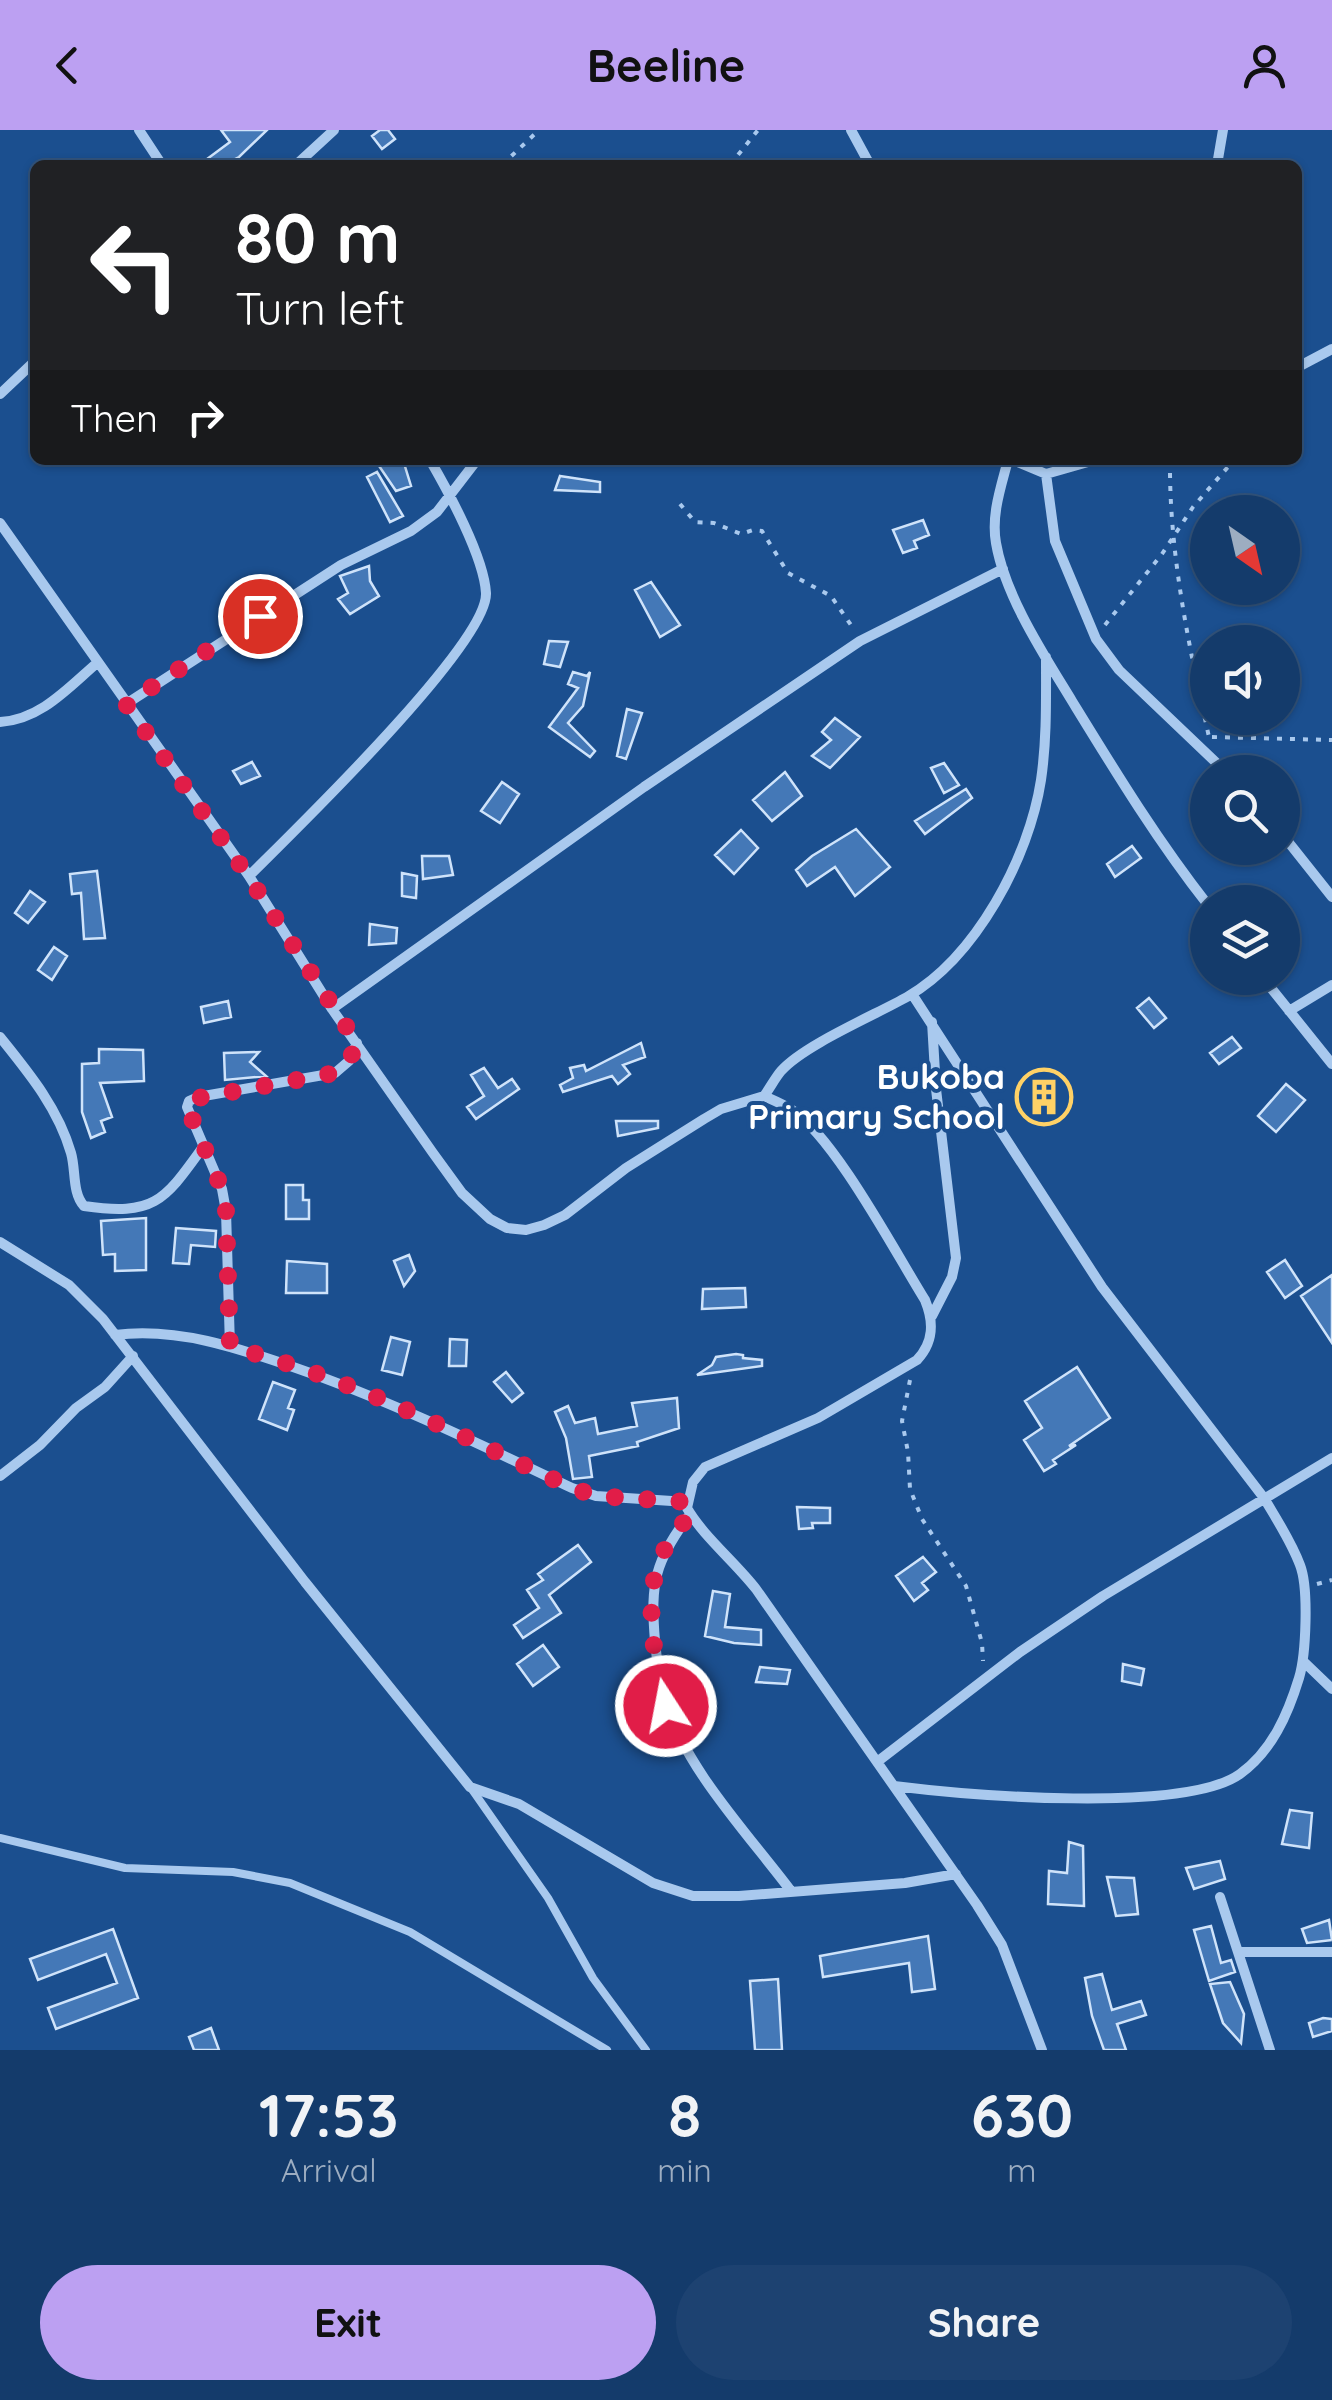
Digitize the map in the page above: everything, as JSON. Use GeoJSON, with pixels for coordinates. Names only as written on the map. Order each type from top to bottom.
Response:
{"type":"FeatureCollection","features":[{"type":"Feature","properties":{"kind":"street"},"geometry":{"type":"LineString","coordinates":[[140,130],[159,160]]}},
{"type":"Feature","properties":{"kind":"street"},"geometry":{"type":"LineString","coordinates":[[301,160],[334,130]]}},
{"type":"Feature","properties":{"kind":"street"},"geometry":{"type":"LineString","coordinates":[[851,130],[867,160]]}},
{"type":"Feature","properties":{"kind":"street"},"geometry":{"type":"LineString","coordinates":[[1218,160],[1223,130]]}},
{"type":"Feature","properties":{"kind":"street"},"geometry":{"type":"LineString","coordinates":[[1302,364],[1332,349]]}},
{"type":"Feature","properties":{"kind":"street"},"geometry":{"type":"LineString","coordinates":[[0,394],[30,367]]}},
{"type":"Feature","properties":{"kind":"street"},"geometry":{"type":"LineString","coordinates":[[248,876],[382,740],[426,690],[483,612],[486,593],[482,578],[450,494],[433,465]]}},
{"type":"Feature","properties":{"kind":"street"},"geometry":{"type":"LineString","coordinates":[[126,704],[326,573],[410,531],[437,512],[474,465]]}},
{"type":"Feature","properties":{"kind":"street"},"geometry":{"type":"LineString","coordinates":[[1009,465],[995,522],[1003,569],[1046,658],[1138,810],[1193,885]]}},
{"type":"Feature","properties":{"kind":"street"},"geometry":{"type":"LineString","coordinates":[[1023,465],[1046,474],[1078,465]]}},
{"type":"Feature","properties":{"kind":"street"},"geometry":{"type":"LineString","coordinates":[[1046,474],[1055,541],[1096,640],[1119,670],[1208,755]]}},
{"type":"Feature","properties":{"kind":"street"},"geometry":{"type":"LineString","coordinates":[[0,523],[248,876],[332,1009],[462,1193],[490,1220],[507,1228],[526,1230],[565,1214],[626,1168],[704,1119],[721,1109],[764,1096],[783,1068],[912,994],[964,950],[996,905],[1022,843],[1040,784],[1047,721],[1046,658]]}},
{"type":"Feature","properties":{"kind":"street"},"geometry":{"type":"LineString","coordinates":[[332,1009],[644,787],[860,641],[1003,569]]}},
{"type":"Feature","properties":{"kind":"street"},"geometry":{"type":"LineString","coordinates":[[0,722],[27,718],[39,711],[96,663]]}},
{"type":"Feature","properties":{"kind":"street"},"geometry":{"type":"LineString","coordinates":[[1300,857],[1332,897]]}},
{"type":"Feature","properties":{"kind":"street"},"geometry":{"type":"LineString","coordinates":[[1289,1012],[1332,984]]}},
{"type":"Feature","properties":{"kind":"street"},"geometry":{"type":"LineString","coordinates":[[894,1786],[985,1794],[1127,1798],[1171,1796],[1210,1786],[1239,1775],[1272,1742],[1291,1704],[1304,1662],[1302,1570],[1285,1532],[1264,1498],[1102,1287],[912,994]]}},
{"type":"Feature","properties":{"kind":"street"},"geometry":{"type":"LineString","coordinates":[[1276,995],[1332,1064]]}},
{"type":"Feature","properties":{"kind":"street"},"geometry":{"type":"LineString","coordinates":[[791,1891],[688,1754],[666,1706],[659,1680],[654,1584],[664,1552],[689,1508],[693,1482],[705,1467],[818,1418],[926,1351],[932,1316],[952,1277],[956,1258],[932,1022]]}},
{"type":"Feature","properties":{"kind":"street"},"geometry":{"type":"LineString","coordinates":[[0,1037],[48,1100],[62,1126],[77,1194],[84,1206],[132,1207],[158,1202],[203,1147]]}},
{"type":"Feature","properties":{"kind":"street"},"geometry":{"type":"LineString","coordinates":[[230,1347],[226,1211],[222,1189],[187,1107],[190,1101],[335,1073],[349,1061],[357,1043]]}},
{"type":"Feature","properties":{"kind":"street"},"geometry":{"type":"LineString","coordinates":[[764,1096],[793,1110],[835,1156],[932,1316]]}},
{"type":"Feature","properties":{"kind":"street"},"geometry":{"type":"LineString","coordinates":[[0,1242],[69,1285],[116,1334],[305,1582],[470,1787],[519,1804],[653,1883],[693,1896],[905,1883],[956,1874]]}},
{"type":"Feature","properties":{"kind":"street"},"geometry":{"type":"LineString","coordinates":[[116,1334],[145,1331],[184,1335],[230,1347],[432,1420],[572,1488],[596,1496],[689,1508],[756,1589],[956,1874],[1002,1945],[1042,2050]]}},
{"type":"Feature","properties":{"kind":"street"},"geometry":{"type":"LineString","coordinates":[[0,1476],[105,1387],[133,1356]]}},
{"type":"Feature","properties":{"kind":"street"},"geometry":{"type":"LineString","coordinates":[[877,1762],[1104,1596],[1332,1458]]}},
{"type":"Feature","properties":{"kind":"street"},"geometry":{"type":"LineString","coordinates":[[1304,1662],[1332,1689]]}},
{"type":"Feature","properties":{"kind":"street"},"geometry":{"type":"LineString","coordinates":[[1220,1897],[1270,2050]]}},
{"type":"Feature","properties":{"kind":"street"},"geometry":{"type":"LineString","coordinates":[[1239,1952],[1332,1952]]}},
{"type":"Feature","properties":{"kind":"lane"},"geometry":{"type":"LineString","coordinates":[[470,1787],[548,1898],[593,1978],[646,2050]]}},
{"type":"Feature","properties":{"kind":"lane"},"geometry":{"type":"LineString","coordinates":[[0,1838],[125,1868],[233,1872],[290,1883],[410,1932],[608,2050]]}},
{"type":"Feature","properties":{"kind":"path"},"geometry":{"type":"LineString","coordinates":[[507,160],[539,130]]}},
{"type":"Feature","properties":{"kind":"path"},"geometry":{"type":"LineString","coordinates":[[734,160],[758,130]]}},
{"type":"Feature","properties":{"kind":"path"},"geometry":{"type":"LineString","coordinates":[[1170,465],[1174,534],[1209,738],[1332,740]]}},
{"type":"Feature","properties":{"kind":"path"},"geometry":{"type":"LineString","coordinates":[[1096,640],[1111,614],[1151,570],[1174,534],[1230,465]]}},
{"type":"Feature","properties":{"kind":"path"},"geometry":{"type":"LineString","coordinates":[[680,504],[695,522],[714,523],[741,534],[762,531],[788,574],[831,596],[860,641]]}},
{"type":"Feature","properties":{"kind":"path"},"geometry":{"type":"LineString","coordinates":[[917,1360],[902,1420],[910,1489],[922,1519],[966,1586],[982,1643],[983,1681]]}},
{"type":"Feature","properties":{"kind":"building"},"geometry":{"type":"Polygon","coordinates":[[[221,130],[267,130],[233,160],[206,160],[230,142],[221,130]]]}},
{"type":"Feature","properties":{"kind":"building"},"geometry":{"type":"Polygon","coordinates":[[[388,130],[395,139],[382,149],[372,136],[388,130]]]}},
{"type":"Feature","properties":{"kind":"building"},"geometry":{"type":"Polygon","coordinates":[[[378,465],[405,465],[411,486],[396,491],[378,465]]]}},
{"type":"Feature","properties":{"kind":"building"},"geometry":{"type":"Polygon","coordinates":[[[377,472],[403,516],[390,522],[367,477],[377,472]]]}},
{"type":"Feature","properties":{"kind":"building"},"geometry":{"type":"Polygon","coordinates":[[[560,476],[600,482],[600,492],[555,490],[560,476]]]}},
{"type":"Feature","properties":{"kind":"building"},"geometry":{"type":"Polygon","coordinates":[[[923,520],[929,535],[914,541],[917,548],[903,553],[893,530],[923,520]]]}},
{"type":"Feature","properties":{"kind":"building"},"geometry":{"type":"Polygon","coordinates":[[[369,566],[370,581],[379,596],[350,614],[338,599],[348,593],[340,576],[369,566]]]}},
{"type":"Feature","properties":{"kind":"building"},"geometry":{"type":"Polygon","coordinates":[[[651,582],[680,625],[660,637],[635,590],[651,582]]]}},
{"type":"Feature","properties":{"kind":"building"},"geometry":{"type":"Polygon","coordinates":[[[549,641],[568,642],[560,667],[544,664],[549,641]]]}},
{"type":"Feature","properties":{"kind":"building"},"geometry":{"type":"Polygon","coordinates":[[[573,672],[587,676],[590,672],[583,706],[568,723],[595,751],[590,757],[549,727],[578,688],[568,684],[573,672]]]}},
{"type":"Feature","properties":{"kind":"building"},"geometry":{"type":"Polygon","coordinates":[[[627,709],[642,713],[626,759],[617,756],[627,709]]]}},
{"type":"Feature","properties":{"kind":"building"},"geometry":{"type":"Polygon","coordinates":[[[835,718],[860,737],[830,768],[812,756],[831,740],[822,732],[835,718]]]}},
{"type":"Feature","properties":{"kind":"building"},"geometry":{"type":"Polygon","coordinates":[[[252,762],[260,776],[241,784],[233,771],[252,762]]]}},
{"type":"Feature","properties":{"kind":"building"},"geometry":{"type":"Polygon","coordinates":[[[944,763],[959,785],[944,793],[931,768],[944,763]]]}},
{"type":"Feature","properties":{"kind":"building"},"geometry":{"type":"Polygon","coordinates":[[[785,772],[802,796],[772,821],[753,800],[785,772]]]}},
{"type":"Feature","properties":{"kind":"building"},"geometry":{"type":"Polygon","coordinates":[[[502,782],[519,794],[500,823],[481,811],[502,782]]]}},
{"type":"Feature","properties":{"kind":"building"},"geometry":{"type":"Polygon","coordinates":[[[966,789],[972,798],[925,834],[915,821],[966,789]]]}},
{"type":"Feature","properties":{"kind":"building"},"geometry":{"type":"Polygon","coordinates":[[[856,829],[890,867],[855,896],[835,867],[807,886],[796,870],[856,829]]]}},
{"type":"Feature","properties":{"kind":"building"},"geometry":{"type":"Polygon","coordinates":[[[741,830],[758,848],[734,874],[715,855],[741,830]]]}},
{"type":"Feature","properties":{"kind":"building"},"geometry":{"type":"Polygon","coordinates":[[[1132,846],[1141,858],[1115,877],[1107,864],[1132,846]]]}},
{"type":"Feature","properties":{"kind":"building"},"geometry":{"type":"Polygon","coordinates":[[[422,856],[449,856],[453,875],[423,879],[422,856]]]}},
{"type":"Feature","properties":{"kind":"building"},"geometry":{"type":"Polygon","coordinates":[[[97,871],[105,938],[84,939],[81,893],[72,894],[70,874],[97,871]]]}},
{"type":"Feature","properties":{"kind":"building"},"geometry":{"type":"Polygon","coordinates":[[[402,873],[417,876],[416,898],[402,896],[402,873]]]}},
{"type":"Feature","properties":{"kind":"building"},"geometry":{"type":"Polygon","coordinates":[[[30,891],[45,902],[28,923],[15,913],[30,891]]]}},
{"type":"Feature","properties":{"kind":"building"},"geometry":{"type":"Polygon","coordinates":[[[370,924],[397,928],[396,943],[369,945],[370,924]]]}},
{"type":"Feature","properties":{"kind":"building"},"geometry":{"type":"Polygon","coordinates":[[[54,947],[67,956],[52,980],[38,970],[54,947]]]}},
{"type":"Feature","properties":{"kind":"building"},"geometry":{"type":"Polygon","coordinates":[[[1149,998],[1166,1018],[1154,1028],[1137,1008],[1149,998]]]}},
{"type":"Feature","properties":{"kind":"building"},"geometry":{"type":"Polygon","coordinates":[[[228,1001],[231,1017],[204,1023],[201,1007],[228,1001]]]}},
{"type":"Feature","properties":{"kind":"building"},"geometry":{"type":"Polygon","coordinates":[[[1232,1037],[1241,1048],[1219,1064],[1210,1053],[1232,1037]]]}},
{"type":"Feature","properties":{"kind":"building"},"geometry":{"type":"Polygon","coordinates":[[[641,1043],[645,1057],[623,1065],[630,1074],[618,1084],[612,1076],[563,1092],[560,1085],[573,1078],[570,1068],[584,1065],[586,1071],[641,1043]]]}},
{"type":"Feature","properties":{"kind":"building"},"geometry":{"type":"Polygon","coordinates":[[[99,1049],[143,1050],[144,1081],[100,1083],[112,1117],[101,1121],[105,1132],[91,1138],[82,1112],[82,1064],[99,1063],[99,1049]]]}},
{"type":"Feature","properties":{"kind":"building"},"geometry":{"type":"Polygon","coordinates":[[[259,1052],[250,1062],[266,1076],[225,1080],[224,1053],[259,1052]]]}},
{"type":"Feature","properties":{"kind":"building"},"geometry":{"type":"Polygon","coordinates":[[[484,1068],[498,1088],[512,1079],[519,1089],[476,1119],[467,1107],[484,1096],[471,1075],[484,1068]]]}},
{"type":"Feature","properties":{"kind":"building","name":"Bukoba Primary School"},"geometry":{"type":"Polygon","coordinates":[[[1045,1076],[1063,1100],[1048,1116],[1025,1094],[1045,1076]]]}},
{"type":"Feature","properties":{"kind":"building"},"geometry":{"type":"Polygon","coordinates":[[[1286,1084],[1305,1100],[1276,1132],[1258,1116],[1286,1084]]]}},
{"type":"Feature","properties":{"kind":"building"},"geometry":{"type":"Polygon","coordinates":[[[616,1121],[658,1121],[658,1128],[618,1136],[616,1121]]]}},
{"type":"Feature","properties":{"kind":"building"},"geometry":{"type":"Polygon","coordinates":[[[286,1185],[303,1185],[303,1200],[309,1200],[309,1219],[286,1219],[286,1185]]]}},
{"type":"Feature","properties":{"kind":"building"},"geometry":{"type":"Polygon","coordinates":[[[146,1218],[146,1270],[115,1271],[115,1254],[103,1255],[101,1221],[146,1218]]]}},
{"type":"Feature","properties":{"kind":"building"},"geometry":{"type":"Polygon","coordinates":[[[176,1228],[216,1231],[215,1247],[191,1245],[189,1264],[173,1263],[176,1228]]]}},
{"type":"Feature","properties":{"kind":"building"},"geometry":{"type":"Polygon","coordinates":[[[409,1255],[415,1271],[404,1286],[394,1261],[409,1255]]]}},
{"type":"Feature","properties":{"kind":"building"},"geometry":{"type":"Polygon","coordinates":[[[1285,1260],[1302,1286],[1285,1298],[1267,1272],[1285,1260]]]}},
{"type":"Feature","properties":{"kind":"building"},"geometry":{"type":"Polygon","coordinates":[[[287,1261],[327,1264],[327,1293],[286,1293],[287,1261]]]}},
{"type":"Feature","properties":{"kind":"building"},"geometry":{"type":"Polygon","coordinates":[[[1332,1275],[1332,1343],[1301,1296],[1332,1275]]]}},
{"type":"Feature","properties":{"kind":"building"},"geometry":{"type":"Polygon","coordinates":[[[745,1288],[746,1307],[702,1309],[703,1289],[745,1288]]]}},
{"type":"Feature","properties":{"kind":"building"},"geometry":{"type":"Polygon","coordinates":[[[391,1337],[410,1342],[402,1375],[382,1370],[391,1337]]]}},
{"type":"Feature","properties":{"kind":"building"},"geometry":{"type":"Polygon","coordinates":[[[450,1339],[467,1340],[466,1366],[449,1366],[450,1339]]]}},
{"type":"Feature","properties":{"kind":"building"},"geometry":{"type":"Polygon","coordinates":[[[736,1354],[762,1360],[762,1366],[697,1375],[712,1365],[716,1357],[736,1354]]]}},
{"type":"Feature","properties":{"kind":"building"},"geometry":{"type":"Polygon","coordinates":[[[1077,1367],[1110,1418],[1069,1446],[1076,1445],[1044,1471],[1024,1440],[1042,1428],[1025,1401],[1077,1367]]]}},
{"type":"Feature","properties":{"kind":"building"},"geometry":{"type":"Polygon","coordinates":[[[506,1372],[523,1393],[512,1402],[494,1382],[506,1372]]]}},
{"type":"Feature","properties":{"kind":"building"},"geometry":{"type":"Polygon","coordinates":[[[273,1382],[295,1390],[288,1408],[294,1410],[287,1430],[259,1419],[273,1382]]]}},
{"type":"Feature","properties":{"kind":"building"},"geometry":{"type":"Polygon","coordinates":[[[677,1398],[679,1428],[637,1442],[638,1446],[589,1456],[592,1477],[573,1479],[566,1438],[555,1412],[568,1406],[575,1423],[595,1418],[598,1434],[637,1426],[632,1403],[677,1398]]]}},
{"type":"Feature","properties":{"kind":"building"},"geometry":{"type":"Polygon","coordinates":[[[797,1507],[830,1508],[830,1523],[812,1523],[813,1528],[799,1529],[797,1507]]]}},
{"type":"Feature","properties":{"kind":"building"},"geometry":{"type":"Polygon","coordinates":[[[578,1545],[591,1562],[549,1595],[561,1613],[523,1638],[514,1625],[539,1608],[527,1590],[543,1580],[538,1574],[578,1545]]]}},
{"type":"Feature","properties":{"kind":"building"},"geometry":{"type":"Polygon","coordinates":[[[923,1557],[936,1572],[922,1583],[928,1590],[914,1601],[896,1576],[923,1557]]]}},
{"type":"Feature","properties":{"kind":"building"},"geometry":{"type":"Polygon","coordinates":[[[713,1591],[730,1594],[725,1627],[761,1630],[761,1645],[705,1636],[713,1591]]]}},
{"type":"Feature","properties":{"kind":"building"},"geometry":{"type":"Polygon","coordinates":[[[543,1645],[559,1667],[533,1686],[517,1664],[543,1645]]]}},
{"type":"Feature","properties":{"kind":"building"},"geometry":{"type":"Polygon","coordinates":[[[1123,1664],[1144,1669],[1141,1685],[1122,1681],[1123,1664]]]}},
{"type":"Feature","properties":{"kind":"building"},"geometry":{"type":"Polygon","coordinates":[[[760,1667],[790,1670],[787,1684],[756,1682],[760,1667]]]}},
{"type":"Feature","properties":{"kind":"building"},"geometry":{"type":"Polygon","coordinates":[[[1290,1810],[1312,1813],[1309,1848],[1282,1844],[1290,1810]]]}},
{"type":"Feature","properties":{"kind":"building"},"geometry":{"type":"Polygon","coordinates":[[[1069,1842],[1083,1846],[1084,1906],[1048,1904],[1049,1871],[1067,1873],[1069,1842]]]}},
{"type":"Feature","properties":{"kind":"building"},"geometry":{"type":"Polygon","coordinates":[[[1220,1861],[1225,1879],[1194,1889],[1186,1868],[1220,1861]]]}},
{"type":"Feature","properties":{"kind":"building"},"geometry":{"type":"Polygon","coordinates":[[[1107,1877],[1134,1878],[1138,1914],[1116,1916],[1107,1877]]]}},
{"type":"Feature","properties":{"kind":"building"},"geometry":{"type":"Polygon","coordinates":[[[1329,1920],[1332,1940],[1307,1943],[1302,1929],[1329,1920]]]}},
{"type":"Feature","properties":{"kind":"building"},"geometry":{"type":"Polygon","coordinates":[[[1211,1926],[1221,1963],[1231,1960],[1235,1972],[1209,1981],[1194,1930],[1211,1926]]]}},
{"type":"Feature","properties":{"kind":"building"},"geometry":{"type":"Polygon","coordinates":[[[113,1929],[138,1998],[56,2029],[48,2008],[117,1983],[106,1954],[38,1980],[30,1959],[113,1929]]]}},
{"type":"Feature","properties":{"kind":"building"},"geometry":{"type":"Polygon","coordinates":[[[928,1936],[935,1989],[912,1992],[909,1963],[823,1977],[820,1956],[928,1936]]]}},
{"type":"Feature","properties":{"kind":"building"},"geometry":{"type":"Polygon","coordinates":[[[1102,1974],[1112,2010],[1141,2001],[1146,2015],[1117,2024],[1126,2050],[1104,2050],[1092,2016],[1085,1978],[1102,1974]]]}},
{"type":"Feature","properties":{"kind":"building"},"geometry":{"type":"Polygon","coordinates":[[[778,1979],[782,2050],[755,2050],[750,1981],[778,1979]]]}},
{"type":"Feature","properties":{"kind":"building"},"geometry":{"type":"Polygon","coordinates":[[[1230,1982],[1244,2014],[1241,2043],[1223,2023],[1210,1984],[1230,1982]]]}},
{"type":"Feature","properties":{"kind":"building"},"geometry":{"type":"Polygon","coordinates":[[[1332,2019],[1332,2031],[1313,2037],[1309,2023],[1332,2019]]]}},
{"type":"Feature","properties":{"kind":"building"},"geometry":{"type":"Polygon","coordinates":[[[211,2028],[219,2050],[194,2050],[189,2037],[211,2028]]]}},
{"type":"Feature","properties":{"kind":"place","name":"Bukoba Primary School"},"geometry":{"type":"Point","coordinates":[1044,1097]}},
{"type":"Feature","properties":{"kind":"route"},"geometry":{"type":"LineString","coordinates":[[260,616],[126,704],[248,876],[357,1043],[349,1061],[335,1073],[198,1098],[187,1107],[222,1189],[226,1211],[230,1347],[432,1420],[572,1488],[628,1500],[688,1502],[690,1514],[668,1543],[654,1584],[659,1680],[666,1706]]}}]}
